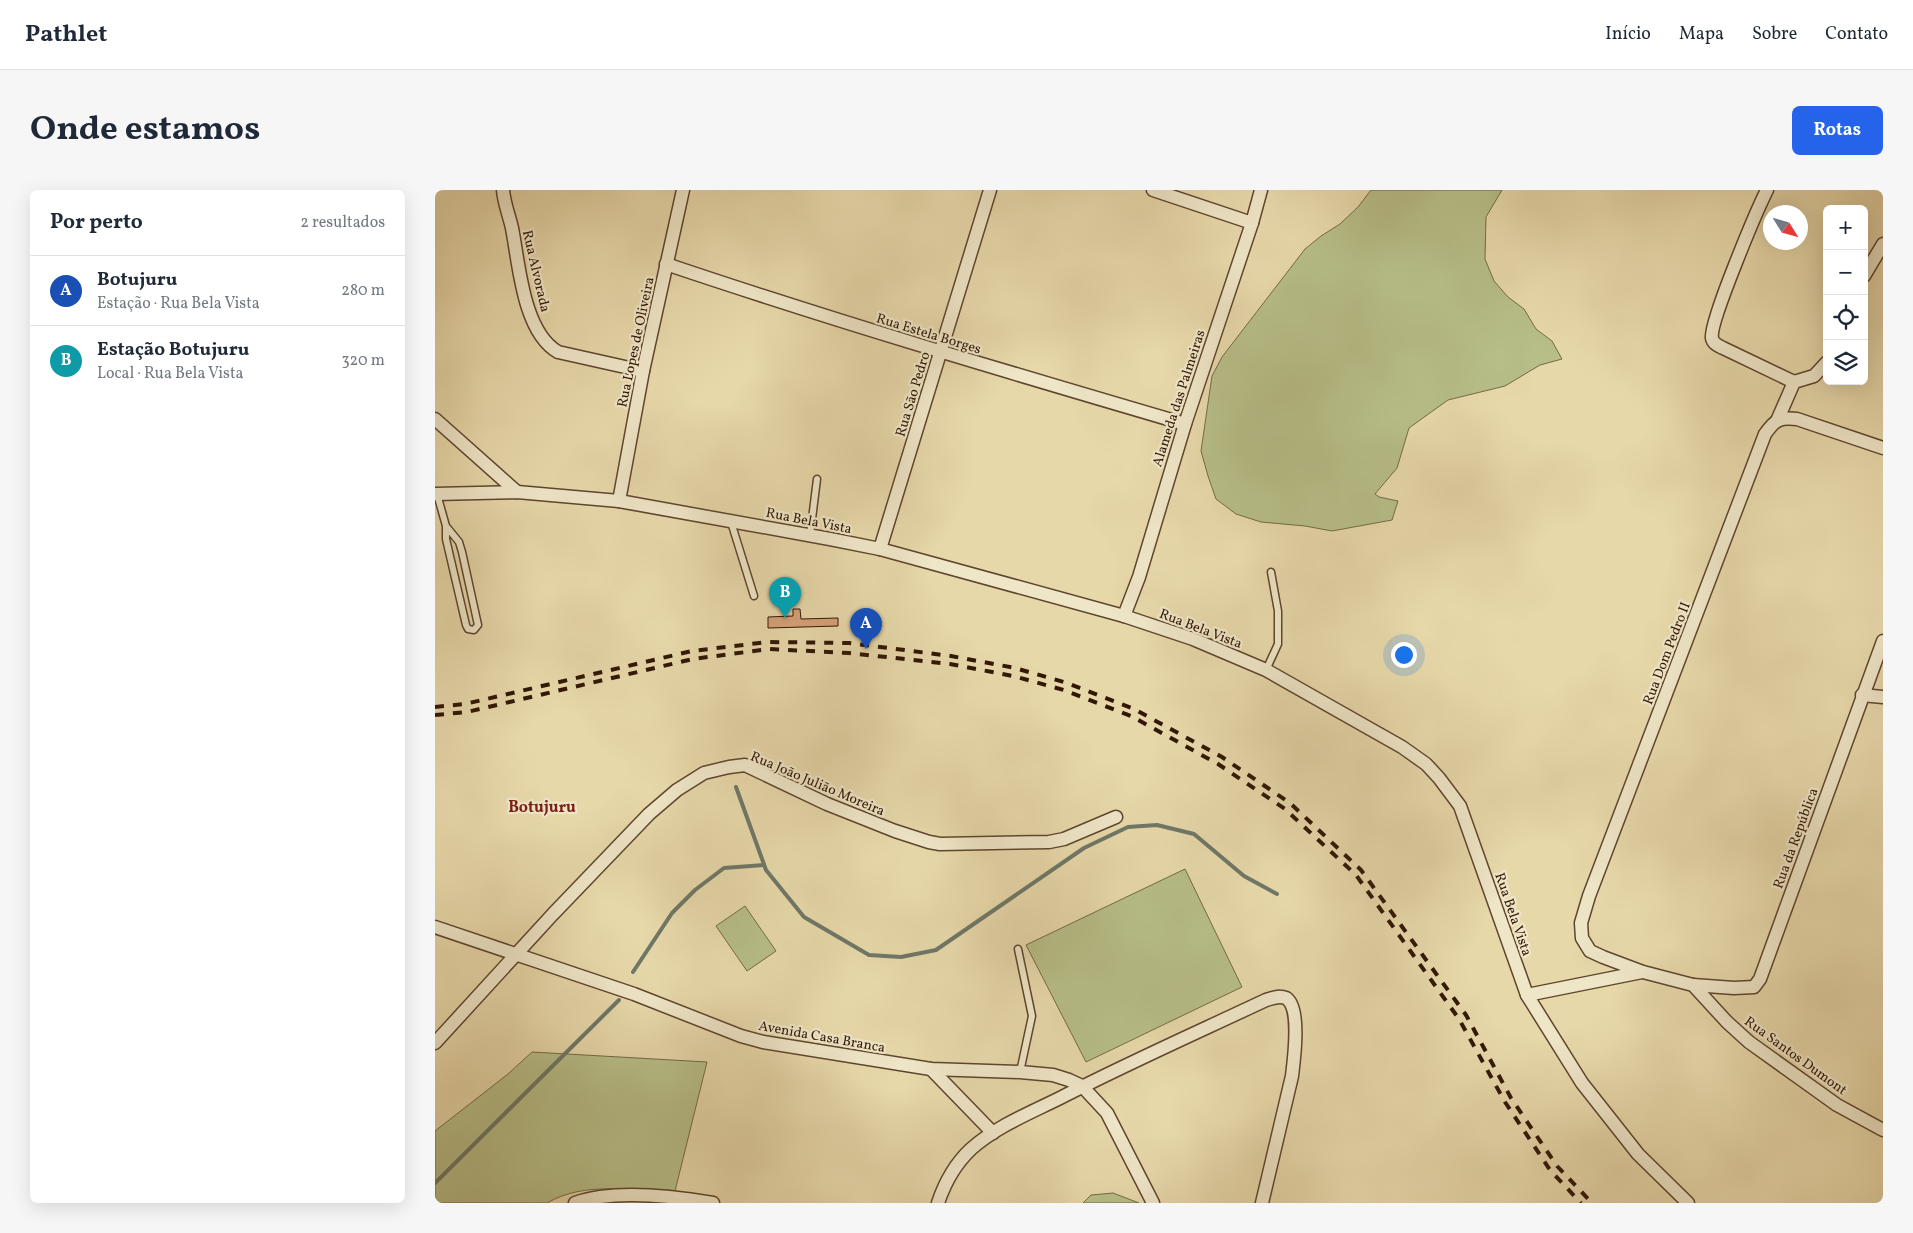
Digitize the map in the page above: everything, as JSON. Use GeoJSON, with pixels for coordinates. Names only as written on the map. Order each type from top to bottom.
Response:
{"type":"FeatureCollection","features":[{"type":"Feature","properties":{"kind":"street","name":"Rua Alvorada"},"geometry":{"type":"LineString","coordinates":[[503,190],[527,304],[537,329],[548,347],[558,352],[643,371]]}},
{"type":"Feature","properties":{"kind":"street","name":"Rua Lopes de Oliveira"},"geometry":{"type":"LineString","coordinates":[[619,501],[643,371],[683,190]]}},
{"type":"Feature","properties":{"kind":"street","name":"Rua São Pedro"},"geometry":{"type":"LineString","coordinates":[[880,549],[990,190]]}},
{"type":"Feature","properties":{"kind":"street"},"geometry":{"type":"LineString","coordinates":[[1153,190],[1252,223]]}},
{"type":"Feature","properties":{"kind":"street","name":"Alameda das Palmeiras"},"geometry":{"type":"LineString","coordinates":[[1124,616],[1139,577],[1185,424],[1252,223],[1261,190]]}},
{"type":"Feature","properties":{"kind":"street"},"geometry":{"type":"LineString","coordinates":[[1767,190],[1721,302],[1713,327],[1712,337],[1714,343],[1723,348],[1794,382],[1814,376],[1823,366]]}},
{"type":"Feature","properties":{"kind":"street"},"geometry":{"type":"LineString","coordinates":[[1868,269],[1883,244]]}},
{"type":"Feature","properties":{"kind":"street","name":"Rua Estela Borges"},"geometry":{"type":"LineString","coordinates":[[666,264],[940,352],[1185,424]]}},
{"type":"Feature","properties":{"kind":"street","name":"Rua Dom Pedro II"},"geometry":{"type":"LineString","coordinates":[[1643,972],[1603,958],[1590,950],[1582,938],[1581,923],[1589,896],[1765,434],[1772,424],[1777,421],[1794,382]]}},
{"type":"Feature","properties":{"kind":"street"},"geometry":{"type":"LineString","coordinates":[[1777,421],[1785,417],[1797,419],[1883,448]]}},
{"type":"Feature","properties":{"kind":"street"},"geometry":{"type":"LineString","coordinates":[[437,422],[517,492]]}},
{"type":"Feature","properties":{"kind":"street","name":"Rua Bela Vista"},"geometry":{"type":"LineString","coordinates":[[436,494],[517,492],[619,501],[880,549],[1124,616],[1193,639],[1266,670],[1402,747],[1426,764],[1460,806],[1527,995],[1582,1082],[1638,1154],[1688,1203]]}},
{"type":"Feature","properties":{"kind":"street","name":"Rua da República"},"geometry":{"type":"LineString","coordinates":[[1693,985],[1734,988],[1754,987],[1760,980],[1883,641]]}},
{"type":"Feature","properties":{"kind":"street"},"geometry":{"type":"LineString","coordinates":[[1862,695],[1883,697]]}},
{"type":"Feature","properties":{"kind":"street","name":"Rua João Julião Moreira"},"geometry":{"type":"LineString","coordinates":[[435,1043],[553,914],[649,814],[677,790],[704,773],[745,765],[836,808],[895,832],[940,844],[1049,842],[1064,839],[1116,817]]}},
{"type":"Feature","properties":{"kind":"street","name":"Avenida Casa Branca"},"geometry":{"type":"LineString","coordinates":[[435,927],[515,956],[633,994],[755,1040],[782,1046],[931,1069],[1053,1075],[1082,1086],[1107,1113],[1153,1203]]}},
{"type":"Feature","properties":{"kind":"street"},"geometry":{"type":"LineString","coordinates":[[1527,995],[1643,972],[1693,985]]}},
{"type":"Feature","properties":{"kind":"street","name":"Rua Santos Dumont"},"geometry":{"type":"LineString","coordinates":[[1693,985],[1727,1022],[1749,1042],[1837,1105],[1883,1130]]}},
{"type":"Feature","properties":{"kind":"street"},"geometry":{"type":"LineString","coordinates":[[938,1203],[945,1182],[958,1163],[971,1149],[993,1132],[1082,1086],[1266,1000],[1279,996],[1287,999],[1292,1005],[1295,1019],[1294,1055],[1291,1076],[1262,1203]]}},
{"type":"Feature","properties":{"kind":"street"},"geometry":{"type":"LineString","coordinates":[[931,1069],[993,1132]]}},
{"type":"Feature","properties":{"kind":"street"},"geometry":{"type":"LineString","coordinates":[[575,1203],[608,1196],[689,1199],[713,1203]]}},
{"type":"Feature","properties":{"kind":"lane"},"geometry":{"type":"LineString","coordinates":[[811,535],[817,479]]}},
{"type":"Feature","properties":{"kind":"lane"},"geometry":{"type":"LineString","coordinates":[[436,494],[446,526],[447,540],[466,625],[469,629],[474,630],[478,625],[462,552],[459,542],[446,526]]}},
{"type":"Feature","properties":{"kind":"lane"},"geometry":{"type":"LineString","coordinates":[[730,520],[754,596]]}},
{"type":"Feature","properties":{"kind":"lane"},"geometry":{"type":"LineString","coordinates":[[1266,670],[1278,644],[1278,611],[1271,572]]}},
{"type":"Feature","properties":{"kind":"lane"},"geometry":{"type":"LineString","coordinates":[[1018,949],[1031,1016],[1020,1072]]}},
{"type":"Feature","properties":{"kind":"green space"},"geometry":{"type":"Polygon","coordinates":[[[1371,190],[1502,190],[1486,217],[1485,259],[1494,281],[1508,297],[1524,309],[1536,329],[1552,341],[1562,359],[1540,365],[1505,386],[1448,400],[1409,428],[1397,468],[1375,494],[1379,497],[1398,501],[1392,520],[1332,531],[1305,526],[1261,522],[1236,514],[1216,499],[1201,451],[1212,376],[1222,357],[1305,249],[1340,224],[1358,207],[1371,190]]]}},
{"type":"Feature","properties":{"kind":"green space"},"geometry":{"type":"Polygon","coordinates":[[[1185,869],[1242,987],[1086,1062],[1026,945],[1185,869]]]}},
{"type":"Feature","properties":{"kind":"green space"},"geometry":{"type":"Polygon","coordinates":[[[745,906],[776,951],[747,971],[716,926],[745,906]]]}},
{"type":"Feature","properties":{"kind":"green space"},"geometry":{"type":"Polygon","coordinates":[[[532,1052],[707,1062],[674,1195],[642,1191],[593,1189],[562,1196],[547,1203],[435,1203],[435,1131],[508,1074],[532,1052]]]}},
{"type":"Feature","properties":{"kind":"green space"},"geometry":{"type":"Polygon","coordinates":[[[1113,1193],[1139,1203],[1083,1203],[1091,1195],[1113,1193]]]}},
{"type":"Feature","properties":{"kind":"building"},"geometry":{"type":"Polygon","coordinates":[[[793,609],[800,609],[801,619],[838,618],[838,626],[768,628],[768,617],[793,616],[793,609]]]}},
{"type":"Feature","properties":{"kind":"waterway"},"geometry":{"type":"LineString","coordinates":[[736,787],[766,870],[804,917],[869,955],[901,957],[936,950],[1084,848],[1128,827],[1157,825],[1194,834],[1244,876],[1277,894]]}},
{"type":"Feature","properties":{"kind":"waterway"},"geometry":{"type":"LineString","coordinates":[[633,972],[672,913],[695,890],[724,868],[764,865]]}},
{"type":"Feature","properties":{"kind":"waterway"},"geometry":{"type":"LineString","coordinates":[[435,1183],[619,1000]]}},
{"type":"Feature","properties":{"kind":"railway"},"geometry":{"type":"LineString","coordinates":[[435,707],[465,704],[692,651],[768,642],[849,643],[951,656],[1015,668],[1067,683],[1134,709],[1222,757],[1290,803],[1361,870],[1466,1015],[1511,1098],[1557,1166],[1592,1203]]}},
{"type":"Feature","properties":{"kind":"railway"},"geometry":{"type":"LineString","coordinates":[[435,715],[467,712],[693,659],[769,649],[849,653],[950,664],[1013,676],[1064,690],[1131,716],[1218,764],[1285,809],[1356,875],[1459,1019],[1505,1102],[1550,1170],[1581,1203]]}},
{"type":"Feature","properties":{"kind":"place","name":"Estação Botujuru"},"geometry":{"type":"Point","coordinates":[785,618]}},
{"type":"Feature","properties":{"kind":"place","name":"Botujuru"},"geometry":{"type":"Point","coordinates":[866,649]}},
{"type":"Feature","properties":{"kind":"district","name":"Botujuru"},"geometry":{"type":"Point","coordinates":[542,806]}}]}
